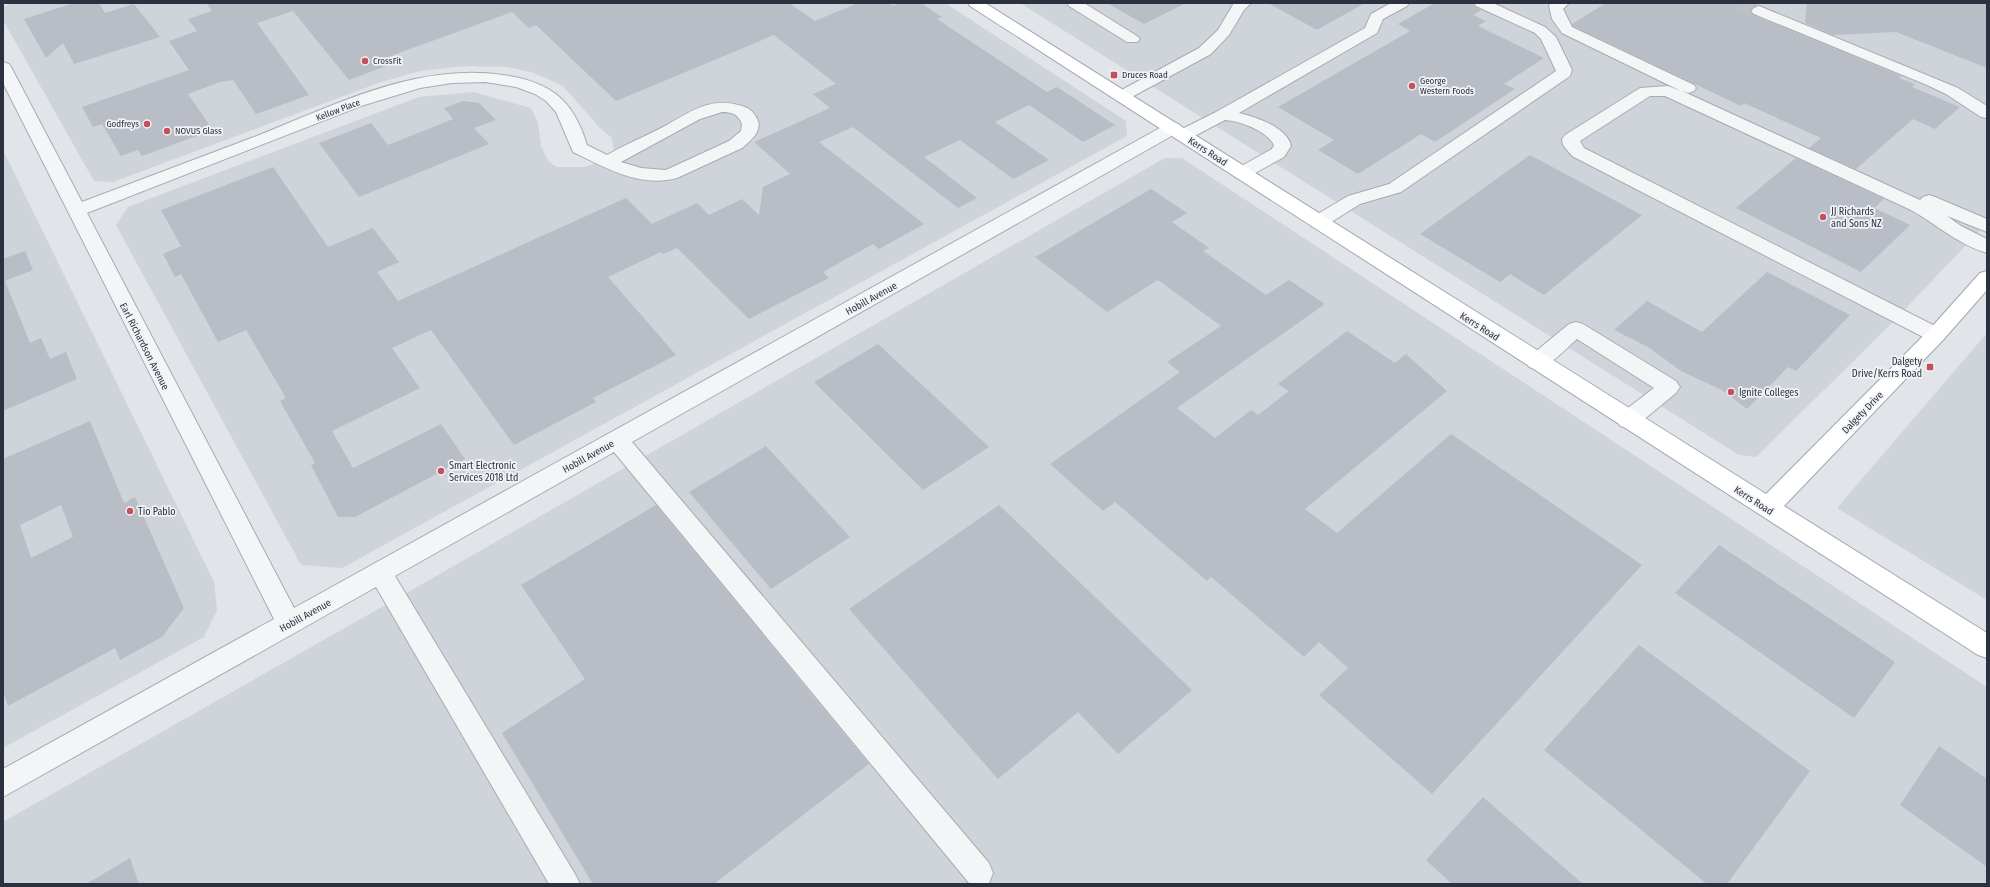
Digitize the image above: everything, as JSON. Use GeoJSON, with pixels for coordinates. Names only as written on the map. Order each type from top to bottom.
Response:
{"type":"FeatureCollection","features":[{"type":"Feature","properties":{"kind":"main road","name":"Kerrs Road"},"geometry":{"type":"LineString","coordinates":[[975,3],[1536,362],[1987,648]]}},
{"type":"Feature","properties":{"kind":"main road","name":"Dalgety Drive"},"geometry":{"type":"LineString","coordinates":[[1766,508],[1936,335],[1987,278]]}},
{"type":"Feature","properties":{"kind":"street"},"geometry":{"type":"LineString","coordinates":[[1074,3],[1132,39]]}},
{"type":"Feature","properties":{"kind":"street"},"geometry":{"type":"LineString","coordinates":[[1122,96],[1204,51],[1224,32],[1238,7],[1244,3]]}},
{"type":"Feature","properties":{"kind":"street","name":"Hobill Avenue"},"geometry":{"type":"LineString","coordinates":[[3,784],[617,440],[1178,132],[1221,116],[1372,30],[1376,17],[1402,3]]}},
{"type":"Feature","properties":{"kind":"street"},"geometry":{"type":"LineString","coordinates":[[1318,222],[1354,200],[1395,188],[1564,73],[1564,70],[1548,37],[1540,30],[1481,3]]}},
{"type":"Feature","properties":{"kind":"street"},"geometry":{"type":"LineString","coordinates":[[1562,3],[1556,6],[1556,10],[1563,26],[1572,33],[1946,209],[1987,226]]}},
{"type":"Feature","properties":{"kind":"street"},"geometry":{"type":"LineString","coordinates":[[1759,10],[1933,82],[1952,91],[1987,112]]}},
{"type":"Feature","properties":{"kind":"street","name":"Earl Richardson Avenue"},"geometry":{"type":"LineString","coordinates":[[3,67],[289,624]]}},
{"type":"Feature","properties":{"kind":"street","name":"Kellow Place"},"geometry":{"type":"LineString","coordinates":[[76,211],[384,94],[410,85],[455,77],[504,79],[540,89],[561,106],[574,129],[579,148],[608,162]]}},
{"type":"Feature","properties":{"kind":"street"},"geometry":{"type":"LineString","coordinates":[[1936,335],[1578,152],[1572,146],[1571,139],[1646,91],[1668,91],[1918,206],[1934,215],[1954,230],[1987,247]]}},
{"type":"Feature","properties":{"kind":"street"},"geometry":{"type":"LineString","coordinates":[[722,107],[736,108],[746,114],[751,122],[749,131],[745,138],[732,147],[669,175],[654,176],[627,172],[608,162],[638,144],[704,111],[722,107]]}},
{"type":"Feature","properties":{"kind":"street"},"geometry":{"type":"LineString","coordinates":[[1221,116],[1234,115],[1242,117],[1279,138],[1283,144],[1278,153],[1242,173]]}},
{"type":"Feature","properties":{"kind":"street"},"geometry":{"type":"LineString","coordinates":[[1536,362],[1576,330],[1669,387],[1628,420]]}},
{"type":"Feature","properties":{"kind":"street"},"geometry":{"type":"LineString","coordinates":[[617,440],[979,873]]}},
{"type":"Feature","properties":{"kind":"street"},"geometry":{"type":"LineString","coordinates":[[380,573],[565,884]]}},
{"type":"Feature","properties":{"kind":"shaded area"},"geometry":{"type":"Polygon","coordinates":[[[9,3],[945,3],[1126,121],[1127,136],[342,568],[301,565],[116,225],[128,207],[419,97],[473,92],[531,108],[538,123],[541,146],[548,161],[557,167],[584,167],[604,161],[614,150],[612,138],[600,128],[563,86],[534,73],[508,67],[465,66],[420,71],[381,82],[113,182],[94,181],[3,20],[3,8],[9,3]]]}},
{"type":"Feature","properties":{"kind":"shaded area"},"geometry":{"type":"Polygon","coordinates":[[[1020,3],[1987,3],[1987,223],[1886,329],[1756,457],[1739,455],[1020,3]]]}},
{"type":"Feature","properties":{"kind":"shaded area"},"geometry":{"type":"Polygon","coordinates":[[[3,150],[214,582],[217,610],[204,637],[3,748],[3,150]]]}},
{"type":"Feature","properties":{"kind":"shaded area"},"geometry":{"type":"Polygon","coordinates":[[[1165,158],[1182,158],[1987,687],[1987,884],[3,884],[3,822],[410,591],[1165,158]]]}},
{"type":"Feature","properties":{"kind":"shaded area"},"geometry":{"type":"Polygon","coordinates":[[[1987,333],[1987,600],[1837,508],[1987,333]]]}},
{"type":"Feature","properties":{"kind":"building"},"geometry":{"type":"Polygon","coordinates":[[[74,3],[99,3],[105,13],[134,4],[160,37],[74,64],[63,43],[46,58],[24,19],[74,3]]]}},
{"type":"Feature","properties":{"kind":"building"},"geometry":{"type":"Polygon","coordinates":[[[206,3],[789,3],[815,21],[858,3],[889,3],[893,6],[900,3],[921,3],[942,17],[937,19],[1047,92],[1057,87],[1115,125],[1083,142],[1029,105],[995,122],[1049,160],[1013,179],[960,140],[924,157],[977,198],[958,208],[853,127],[819,142],[924,224],[879,249],[873,244],[823,272],[829,278],[749,319],[677,248],[663,254],[661,252],[608,277],[676,355],[593,398],[596,402],[514,445],[431,330],[392,348],[420,388],[332,431],[353,468],[441,424],[465,459],[355,517],[338,517],[311,465],[315,463],[280,401],[286,398],[246,330],[218,342],[181,274],[175,277],[163,254],[181,246],[161,210],[273,167],[328,247],[373,228],[399,262],[377,272],[398,301],[626,198],[652,224],[697,203],[709,215],[742,199],[759,215],[763,187],[790,174],[754,142],[830,108],[813,94],[836,84],[774,35],[616,101],[536,25],[529,28],[512,12],[385,58],[391,64],[349,80],[293,11],[257,23],[309,95],[256,114],[233,80],[220,82],[188,94],[213,130],[142,156],[138,150],[121,156],[102,124],[93,127],[82,107],[189,70],[169,41],[197,31],[188,19],[212,11],[206,3]]]}},
{"type":"Feature","properties":{"kind":"building"},"geometry":{"type":"Polygon","coordinates":[[[1107,3],[1186,3],[1144,24],[1107,3]]]}},
{"type":"Feature","properties":{"kind":"building"},"geometry":{"type":"Polygon","coordinates":[[[1268,3],[1365,3],[1317,30],[1268,3]]]}},
{"type":"Feature","properties":{"kind":"building","name":"George Western Foods"},"geometry":{"type":"Polygon","coordinates":[[[1435,3],[1473,3],[1475,7],[1481,10],[1473,15],[1486,21],[1478,26],[1544,58],[1504,84],[1515,89],[1435,142],[1421,134],[1358,174],[1318,150],[1334,140],[1278,107],[1410,31],[1398,24],[1435,3]]]}},
{"type":"Feature","properties":{"kind":"building"},"geometry":{"type":"Polygon","coordinates":[[[1606,3],[1754,3],[1758,5],[1750,10],[1753,15],[1901,76],[1899,78],[1915,84],[1912,87],[1960,107],[1935,129],[1913,119],[1856,169],[1809,148],[1821,138],[1744,103],[1741,106],[1573,26],[1572,24],[1606,3]]]}},
{"type":"Feature","properties":{"kind":"building"},"geometry":{"type":"Polygon","coordinates":[[[1807,3],[1987,3],[1987,68],[1896,32],[1833,35],[1805,23],[1807,3]]]}},
{"type":"Feature","properties":{"kind":"building"},"geometry":{"type":"Polygon","coordinates":[[[463,101],[479,103],[496,120],[474,128],[489,144],[359,197],[319,143],[371,123],[388,145],[453,119],[444,108],[463,101]]]}},
{"type":"Feature","properties":{"kind":"building"},"geometry":{"type":"Polygon","coordinates":[[[1530,155],[1642,215],[1544,295],[1510,274],[1500,282],[1420,234],[1530,155]]]}},
{"type":"Feature","properties":{"kind":"building","name":"JJ Richards and Sons NZ"},"geometry":{"type":"Polygon","coordinates":[[[1796,158],[1884,199],[1874,208],[1910,225],[1861,272],[1736,208],[1796,158]]]}},
{"type":"Feature","properties":{"kind":"building"},"geometry":{"type":"Polygon","coordinates":[[[1151,189],[1187,213],[1172,222],[1209,248],[1203,251],[1266,295],[1289,280],[1325,304],[1177,408],[1215,438],[1251,410],[1258,415],[1289,391],[1278,384],[1347,331],[1395,363],[1406,354],[1447,391],[1305,509],[1337,533],[1451,434],[1642,565],[1432,794],[1319,695],[1348,668],[1319,642],[1304,657],[1211,577],[1207,581],[1115,502],[1103,511],[1050,464],[1180,372],[1167,362],[1221,326],[1158,280],[1107,312],[1035,257],[1151,189]]]}},
{"type":"Feature","properties":{"kind":"building"},"geometry":{"type":"Polygon","coordinates":[[[25,251],[33,270],[5,281],[30,343],[41,338],[50,359],[66,352],[77,379],[3,411],[3,259],[25,251]]]}},
{"type":"Feature","properties":{"kind":"building"},"geometry":{"type":"Polygon","coordinates":[[[1767,272],[1850,315],[1796,371],[1788,367],[1747,409],[1722,390],[1681,371],[1648,347],[1614,330],[1647,301],[1702,332],[1767,272]]]}},
{"type":"Feature","properties":{"kind":"building"},"geometry":{"type":"Polygon","coordinates":[[[878,344],[989,447],[923,490],[814,382],[878,344]]]}},
{"type":"Feature","properties":{"kind":"building"},"geometry":{"type":"Polygon","coordinates":[[[90,421],[124,503],[135,497],[184,608],[162,637],[120,660],[115,648],[8,706],[3,691],[3,459],[90,421]],[[61,505],[20,525],[31,558],[73,537],[61,505]]]}},
{"type":"Feature","properties":{"kind":"building"},"geometry":{"type":"Polygon","coordinates":[[[766,446],[850,537],[771,589],[689,492],[766,446]]]}},
{"type":"Feature","properties":{"kind":"building"},"geometry":{"type":"Polygon","coordinates":[[[656,505],[869,764],[714,884],[593,884],[502,733],[585,679],[521,585],[656,505]]]}},
{"type":"Feature","properties":{"kind":"building"},"geometry":{"type":"Polygon","coordinates":[[[999,505],[1192,690],[1118,754],[1078,712],[998,779],[849,609],[999,505]]]}},
{"type":"Feature","properties":{"kind":"building"},"geometry":{"type":"Polygon","coordinates":[[[1719,545],[1895,662],[1854,718],[1675,593],[1719,545]]]}},
{"type":"Feature","properties":{"kind":"building"},"geometry":{"type":"Polygon","coordinates":[[[1639,645],[1810,771],[1727,884],[1707,884],[1544,750],[1639,645]]]}},
{"type":"Feature","properties":{"kind":"building"},"geometry":{"type":"Polygon","coordinates":[[[1939,746],[1987,779],[1987,867],[1900,805],[1939,746]]]}},
{"type":"Feature","properties":{"kind":"building"},"geometry":{"type":"Polygon","coordinates":[[[1483,797],[1583,884],[1452,884],[1426,860],[1483,797]]]}},
{"type":"Feature","properties":{"kind":"building"},"geometry":{"type":"Polygon","coordinates":[[[130,858],[139,884],[86,884],[130,858]]]}},
{"type":"Feature","properties":{"kind":"tunnel"},"geometry":{"type":"LineString","coordinates":[[1739,3],[1759,11]]}},
{"type":"Feature","properties":{"kind":"place","name":"CrossFit"},"geometry":{"type":"Point","coordinates":[365,61]}},
{"type":"Feature","properties":{"kind":"place","name":"Druces Road"},"geometry":{"type":"Point","coordinates":[1114,75]}},
{"type":"Feature","properties":{"kind":"place","name":"George Western Foods"},"geometry":{"type":"Point","coordinates":[1412,86]}},
{"type":"Feature","properties":{"kind":"place","name":"Godfreys"},"geometry":{"type":"Point","coordinates":[147,124]}},
{"type":"Feature","properties":{"kind":"place","name":"NOVUS Glass"},"geometry":{"type":"Point","coordinates":[167,131]}},
{"type":"Feature","properties":{"kind":"place","name":"JJ Richards and Sons NZ"},"geometry":{"type":"Point","coordinates":[1823,217]}},
{"type":"Feature","properties":{"kind":"place","name":"Dalgety Drive/Kerrs Road"},"geometry":{"type":"Point","coordinates":[1930,367]}},
{"type":"Feature","properties":{"kind":"place","name":"Ignite Colleges"},"geometry":{"type":"Point","coordinates":[1731,392]}},
{"type":"Feature","properties":{"kind":"place","name":"Smart Electronic Services 2018 Ltd"},"geometry":{"type":"Point","coordinates":[441,471]}},
{"type":"Feature","properties":{"kind":"place","name":"Tio Pablo"},"geometry":{"type":"Point","coordinates":[130,511]}}]}
